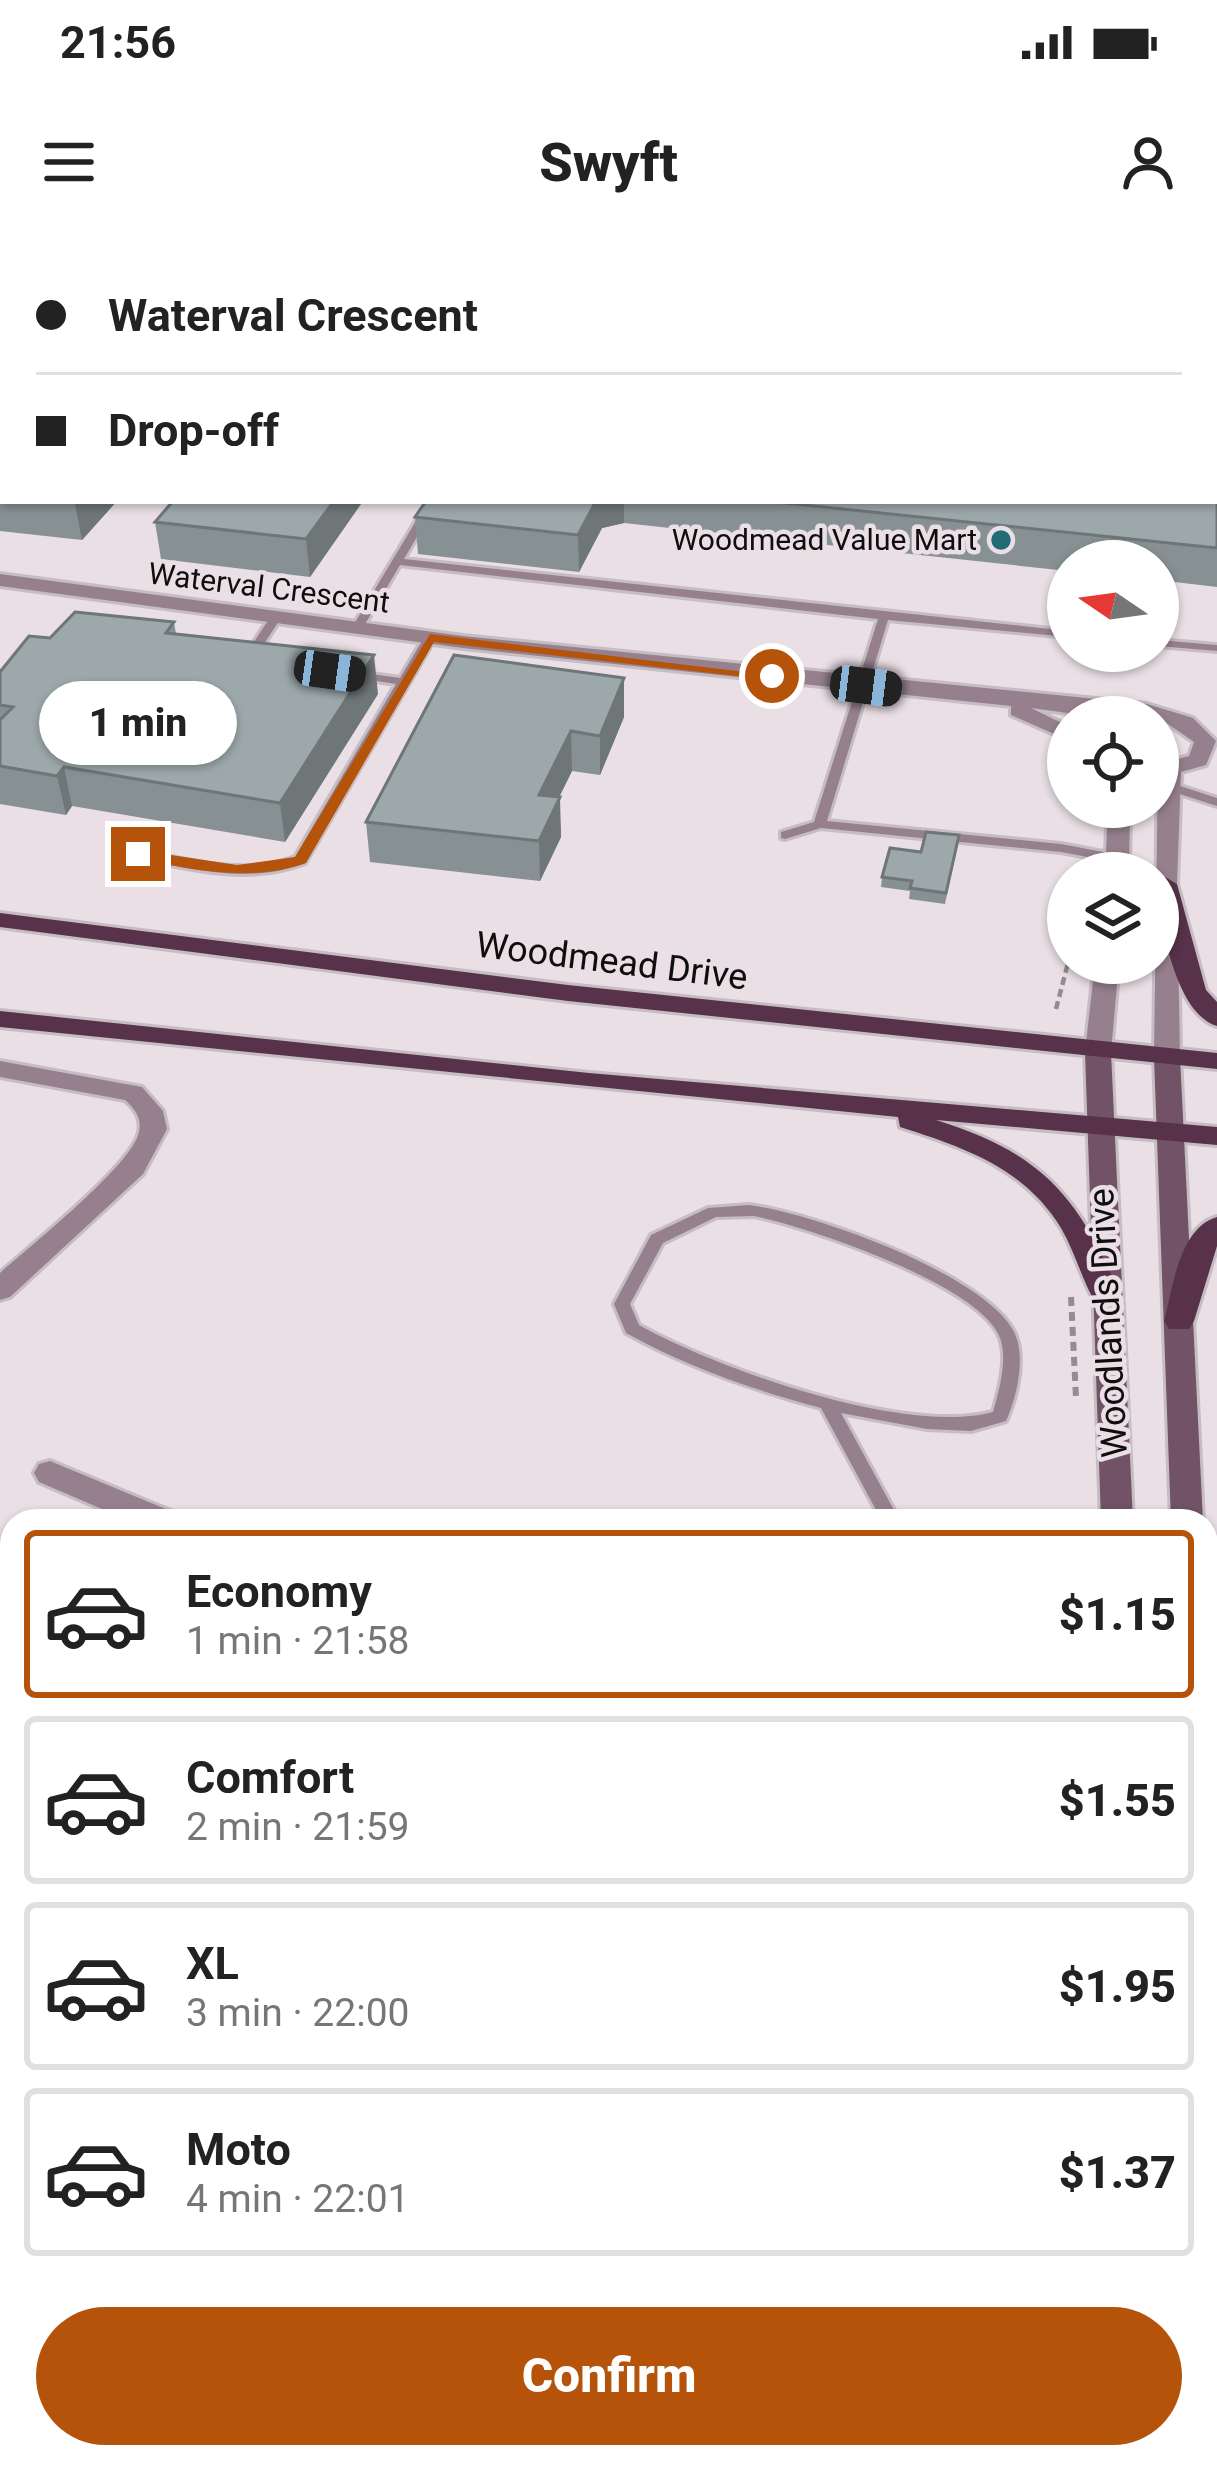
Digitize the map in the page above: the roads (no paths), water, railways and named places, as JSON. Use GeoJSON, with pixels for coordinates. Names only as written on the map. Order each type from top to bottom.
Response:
{"type":"FeatureCollection","features":[{"type":"Feature","properties":{"kind":"main road","name":"Woodmead Drive"},"geometry":{"type":"LineString","coordinates":[[0,920],[568,993],[1217,1061]]}},
{"type":"Feature","properties":{"kind":"main road"},"geometry":{"type":"LineString","coordinates":[[1179,936],[1194,992],[1217,1018]]}},
{"type":"Feature","properties":{"kind":"main road"},"geometry":{"type":"LineString","coordinates":[[0,1019],[589,1081],[1217,1136]]}},
{"type":"Feature","properties":{"kind":"main road","name":"Woodlands Drive"},"geometry":{"type":"LineString","coordinates":[[1098,1052],[1116,1509]]}},
{"type":"Feature","properties":{"kind":"main road","name":"Woodlands Drive"},"geometry":{"type":"LineString","coordinates":[[1167,1058],[1187,1509]]}},
{"type":"Feature","properties":{"kind":"main road"},"geometry":{"type":"LineString","coordinates":[[839,1100],[983,1143],[1039,1179],[1066,1208],[1106,1297]]}},
{"type":"Feature","properties":{"kind":"main road"},"geometry":{"type":"LineString","coordinates":[[1179,1322],[1199,1248],[1217,1227]]}},
{"type":"Feature","properties":{"kind":"street","name":"Waterval Crescent"},"geometry":{"type":"LineString","coordinates":[[0,584],[1047,707]]}},
{"type":"Feature","properties":{"kind":"street","name":"Waterval Crescent"},"geometry":{"type":"LineString","coordinates":[[997,702],[1047,725]]}},
{"type":"Feature","properties":{"kind":"street","name":"Waterval Crescent"},"geometry":{"type":"LineString","coordinates":[[1179,720],[1186,722]]}},
{"type":"Feature","properties":{"kind":"street"},"geometry":{"type":"LineString","coordinates":[[1186,722],[1217,721]]}},
{"type":"Feature","properties":{"kind":"street"},"geometry":{"type":"LineString","coordinates":[[1179,771],[1211,750],[1186,722]]}},
{"type":"Feature","properties":{"kind":"street"},"geometry":{"type":"LineString","coordinates":[[1098,1052],[1105,984]]}},
{"type":"Feature","properties":{"kind":"street"},"geometry":{"type":"LineString","coordinates":[[1166,984],[1167,1058]]}},
{"type":"Feature","properties":{"kind":"street"},"geometry":{"type":"LineString","coordinates":[[0,1069],[134,1094],[148,1105],[156,1124],[150,1145],[133,1167],[0,1290]]}},
{"type":"Feature","properties":{"kind":"street"},"geometry":{"type":"LineString","coordinates":[[50,1473],[134,1509]]}},
{"type":"Feature","properties":{"kind":"lane"},"geometry":{"type":"LineString","coordinates":[[357,629],[431,504]]}},
{"type":"Feature","properties":{"kind":"lane"},"geometry":{"type":"LineString","coordinates":[[398,562],[1047,632]]}},
{"type":"Feature","properties":{"kind":"lane"},"geometry":{"type":"LineString","coordinates":[[820,824],[884,616]]}},
{"type":"Feature","properties":{"kind":"lane"},"geometry":{"type":"LineString","coordinates":[[275,618],[250,658],[276,664]]}},
{"type":"Feature","properties":{"kind":"lane"},"geometry":{"type":"LineString","coordinates":[[138,854],[237,869],[295,864],[320,831],[430,638]]}},
{"type":"Feature","properties":{"kind":"lane"},"geometry":{"type":"LineString","coordinates":[[451,663],[463,642]]}},
{"type":"Feature","properties":{"kind":"lane"},"geometry":{"type":"LineString","coordinates":[[1179,645],[1217,648]]}},
{"type":"Feature","properties":{"kind":"lane"},"geometry":{"type":"LineString","coordinates":[[340,673],[405,682]]}},
{"type":"Feature","properties":{"kind":"lane"},"geometry":{"type":"LineString","coordinates":[[1179,783],[1217,802]]}},
{"type":"Feature","properties":{"kind":"lane"},"geometry":{"type":"LineString","coordinates":[[785,836],[820,824],[1073,852]]}},
{"type":"Feature","properties":{"kind":"lane"},"geometry":{"type":"LineString","coordinates":[[827,1402],[941,1425],[995,1420],[1003,1409],[1010,1344],[1006,1331],[956,1284],[759,1212],[694,1217],[657,1239],[622,1304],[632,1329],[741,1378],[827,1402],[885,1509]]}},
{"type":"Feature","properties":{"kind":"place","name":"Woodmead Value Mart"},"geometry":{"type":"Point","coordinates":[1001,540]}}]}
